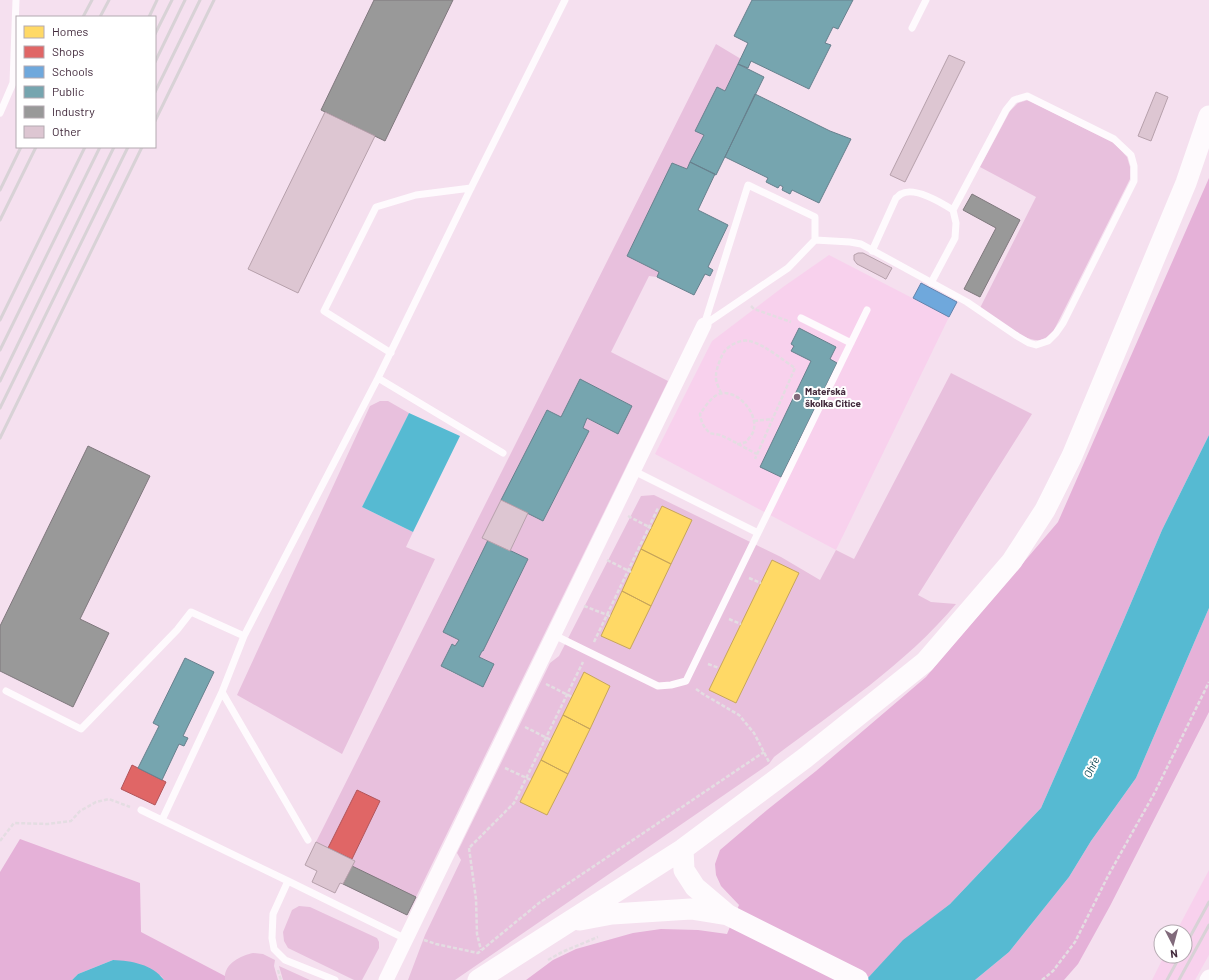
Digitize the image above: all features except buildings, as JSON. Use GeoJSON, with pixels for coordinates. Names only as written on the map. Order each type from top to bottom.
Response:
{"type":"FeatureCollection","features":[{"type":"Feature","properties":{"kind":"street"},"geometry":{"type":"LineString","coordinates":[[478,980],[683,849],[783,775],[925,662],[1012,561],[1044,510],[1072,456],[1186,183],[1209,116]]}},
{"type":"Feature","properties":{"kind":"street"},"geometry":{"type":"LineString","coordinates":[[386,980],[704,325]]}},
{"type":"Feature","properties":{"kind":"street"},"geometry":{"type":"LineString","coordinates":[[683,849],[684,870],[695,887],[731,917],[858,980]]}},
{"type":"Feature","properties":{"kind":"street"},"geometry":{"type":"LineString","coordinates":[[570,922],[612,914],[691,909],[731,917]]}},
{"type":"Feature","properties":{"kind":"lane"},"geometry":{"type":"LineString","coordinates":[[0,113],[13,84],[16,0]]}},
{"type":"Feature","properties":{"kind":"lane"},"geometry":{"type":"LineString","coordinates":[[162,820],[222,692],[244,636],[378,378],[471,188],[566,0]]}},
{"type":"Feature","properties":{"kind":"lane"},"geometry":{"type":"LineString","coordinates":[[912,28],[926,0]]}},
{"type":"Feature","properties":{"kind":"lane"},"geometry":{"type":"LineString","coordinates":[[815,240],[861,244],[931,283],[967,302],[1029,343],[1036,344],[1048,341],[1063,323],[1134,181],[1134,166],[1131,155],[1114,139],[1027,96],[1014,100],[1006,110],[953,210],[956,223],[955,238],[931,283]]}},
{"type":"Feature","properties":{"kind":"lane"},"geometry":{"type":"LineString","coordinates":[[748,185],[815,217],[815,240],[788,268],[704,325],[748,185]]}},
{"type":"Feature","properties":{"kind":"lane"},"geometry":{"type":"LineString","coordinates":[[391,352],[324,311],[376,207],[416,194],[471,188]]}},
{"type":"Feature","properties":{"kind":"lane"},"geometry":{"type":"LineString","coordinates":[[872,250],[896,198],[902,193],[914,192],[940,202],[953,210]]}},
{"type":"Feature","properties":{"kind":"lane"},"geometry":{"type":"LineString","coordinates":[[554,635],[658,686],[671,685],[686,681],[867,310]]}},
{"type":"Feature","properties":{"kind":"lane"},"geometry":{"type":"LineString","coordinates":[[803,319],[851,343]]}},
{"type":"Feature","properties":{"kind":"lane"},"geometry":{"type":"LineString","coordinates":[[378,378],[503,453]]}},
{"type":"Feature","properties":{"kind":"lane"},"geometry":{"type":"LineString","coordinates":[[634,471],[758,533]]}},
{"type":"Feature","properties":{"kind":"lane"},"geometry":{"type":"LineString","coordinates":[[6,691],[81,728],[177,630],[191,612],[244,636]]}},
{"type":"Feature","properties":{"kind":"lane"},"geometry":{"type":"LineString","coordinates":[[222,692],[308,840]]}},
{"type":"Feature","properties":{"kind":"lane"},"geometry":{"type":"LineString","coordinates":[[141,810],[406,940]]}},
{"type":"Feature","properties":{"kind":"lane"},"geometry":{"type":"LineString","coordinates":[[288,881],[273,914],[272,938],[274,950],[285,960],[334,980]]}},
{"type":"Feature","properties":{"kind":"path"},"geometry":{"type":"LineString","coordinates":[[745,297],[754,309],[794,323],[803,319]]}},
{"type":"Feature","properties":{"kind":"path"},"geometry":{"type":"LineString","coordinates":[[721,393],[716,375],[724,352],[740,341],[748,341],[758,344],[794,368],[755,459]]}},
{"type":"Feature","properties":{"kind":"path"},"geometry":{"type":"LineString","coordinates":[[737,444],[746,442],[753,434],[755,426],[754,421],[748,408],[742,400],[731,395],[721,393],[705,406],[700,414],[700,420],[703,426],[711,433],[757,454]]}},
{"type":"Feature","properties":{"kind":"path"},"geometry":{"type":"LineString","coordinates":[[754,421],[772,419]]}},
{"type":"Feature","properties":{"kind":"path"},"geometry":{"type":"LineString","coordinates":[[464,853],[514,803],[606,615],[630,571],[658,508]]}},
{"type":"Feature","properties":{"kind":"path"},"geometry":{"type":"LineString","coordinates":[[616,509],[650,528]]}},
{"type":"Feature","properties":{"kind":"path"},"geometry":{"type":"LineString","coordinates":[[594,554],[630,571]]}},
{"type":"Feature","properties":{"kind":"path"},"geometry":{"type":"LineString","coordinates":[[571,600],[610,616]]}},
{"type":"Feature","properties":{"kind":"path"},"geometry":{"type":"LineString","coordinates":[[533,678],[572,697]]}},
{"type":"Feature","properties":{"kind":"path"},"geometry":{"type":"LineString","coordinates":[[406,940],[420,938],[436,944],[478,953],[539,903],[764,752],[754,733],[739,715],[703,694],[686,681]]}},
{"type":"Feature","properties":{"kind":"path"},"geometry":{"type":"LineString","coordinates":[[1042,980],[1053,971],[1075,942],[1108,876],[1155,792],[1209,682]]}},
{"type":"Feature","properties":{"kind":"path"},"geometry":{"type":"LineString","coordinates":[[512,721],[551,740]]}},
{"type":"Feature","properties":{"kind":"path"},"geometry":{"type":"LineString","coordinates":[[492,762],[531,780]]}},
{"type":"Feature","properties":{"kind":"path"},"geometry":{"type":"LineString","coordinates":[[0,841],[14,823],[48,824],[70,820],[96,802],[109,799],[141,810]]}},
{"type":"Feature","properties":{"kind":"path"},"geometry":{"type":"LineString","coordinates":[[469,848],[476,899],[477,934],[481,950]]}},
{"type":"Feature","properties":{"kind":"path"},"geometry":{"type":"LineString","coordinates":[[548,960],[562,952],[601,936]]}},
{"type":"Feature","properties":{"kind":"shaded area"},"geometry":{"type":"Polygon","coordinates":[[[716,44],[741,59],[725,91],[717,87],[696,131],[704,135],[687,169],[672,163],[627,256],[659,272],[657,277],[649,276],[611,352],[668,381],[416,897],[352,866],[355,861],[352,859],[380,801],[357,790],[328,848],[316,842],[716,44]],[[580,379],[561,417],[547,410],[483,538],[488,540],[443,632],[459,640],[455,646],[451,645],[441,666],[483,686],[494,664],[479,657],[528,559],[510,551],[528,513],[543,521],[589,431],[583,428],[587,418],[617,434],[632,406],[580,379]]]}},
{"type":"Feature","properties":{"kind":"shaded area"},"geometry":{"type":"Polygon","coordinates":[[[1028,100],[1114,143],[1127,157],[1130,167],[1130,179],[1053,332],[1041,340],[1030,339],[1022,336],[980,308],[1036,197],[980,167],[1010,111],[1018,103],[1028,100]]]}},
{"type":"Feature","properties":{"kind":"shaded area"},"geometry":{"type":"Polygon","coordinates":[[[1209,178],[1209,435],[1162,530],[1041,808],[950,904],[903,941],[866,980],[526,980],[553,960],[576,949],[633,933],[661,929],[698,930],[727,934],[739,905],[721,886],[716,875],[715,864],[720,850],[816,771],[926,677],[1058,522],[1209,178]]]}},
{"type":"Feature","properties":{"kind":"shaded area","name":"Mateřská školka Citice"},"geometry":{"type":"Polygon","coordinates":[[[829,255],[949,317],[836,550],[655,454],[712,341],[783,287],[829,255]]]}},
{"type":"Feature","properties":{"kind":"shaded area"},"geometry":{"type":"Polygon","coordinates":[[[951,373],[1032,414],[918,595],[931,602],[956,604],[915,647],[893,667],[774,757],[769,764],[455,980],[408,980],[425,935],[461,860],[457,853],[550,663],[559,656],[641,496],[654,495],[781,557],[820,580],[836,550],[854,559],[951,373]]]}},
{"type":"Feature","properties":{"kind":"shaded area"},"geometry":{"type":"Polygon","coordinates":[[[380,401],[388,401],[409,413],[362,507],[413,532],[406,547],[435,559],[342,754],[237,695],[370,406],[380,401]]]}},
{"type":"Feature","properties":{"kind":"shaded area"},"geometry":{"type":"Polygon","coordinates":[[[1209,608],[1209,712],[1110,906],[1078,964],[1064,980],[975,980],[1009,952],[1069,877],[1091,841],[1136,778],[1209,608]]]}},
{"type":"Feature","properties":{"kind":"shaded area"},"geometry":{"type":"Polygon","coordinates":[[[20,839],[140,883],[141,932],[225,976],[225,980],[164,980],[157,974],[113,960],[78,974],[72,980],[0,980],[0,872],[20,839]]]}},
{"type":"Feature","properties":{"kind":"shaded area"},"geometry":{"type":"Polygon","coordinates":[[[1209,870],[1209,955],[1195,980],[1152,980],[1160,964],[1193,964],[1193,924],[1180,924],[1209,870]]]}},
{"type":"Feature","properties":{"kind":"shaded area"},"geometry":{"type":"Polygon","coordinates":[[[299,906],[310,907],[377,938],[379,948],[362,980],[354,980],[288,948],[284,941],[283,932],[292,910],[299,906]]]}},
{"type":"Feature","properties":{"kind":"shaded area"},"geometry":{"type":"Polygon","coordinates":[[[253,953],[263,954],[275,960],[274,966],[278,980],[225,980],[227,969],[233,962],[243,956],[253,953]]]}},
{"type":"Feature","properties":{"kind":"shaded area"},"geometry":{"type":"Polygon","coordinates":[[[279,966],[310,980],[283,980],[279,966]]]}},
{"type":"Feature","properties":{"kind":"water"},"geometry":{"type":"Polygon","coordinates":[[[409,413],[460,436],[413,532],[362,507],[409,413]]]}},
{"type":"Feature","properties":{"kind":"water","name":"Ohře"},"geometry":{"type":"Polygon","coordinates":[[[1209,435],[1209,608],[1136,778],[1091,841],[1069,877],[1009,952],[975,980],[866,980],[903,940],[950,904],[1041,808],[1162,530],[1209,435]]]}},
{"type":"Feature","properties":{"kind":"water"},"geometry":{"type":"Polygon","coordinates":[[[113,960],[141,964],[154,970],[164,980],[72,980],[78,974],[113,960]]]}},
{"type":"Feature","properties":{"kind":"railway"},"geometry":{"type":"LineString","coordinates":[[84,16],[92,0]]}},
{"type":"Feature","properties":{"kind":"railway"},"geometry":{"type":"LineString","coordinates":[[101,16],[109,0]]}},
{"type":"Feature","properties":{"kind":"railway"},"geometry":{"type":"LineString","coordinates":[[149,16],[157,0]]}},
{"type":"Feature","properties":{"kind":"railway"},"geometry":{"type":"LineString","coordinates":[[156,32],[172,0]]}},
{"type":"Feature","properties":{"kind":"railway"},"geometry":{"type":"LineString","coordinates":[[156,60],[185,0]]}},
{"type":"Feature","properties":{"kind":"railway"},"geometry":{"type":"LineString","coordinates":[[156,90],[200,0]]}},
{"type":"Feature","properties":{"kind":"railway"},"geometry":{"type":"LineString","coordinates":[[156,119],[214,0]]}},
{"type":"Feature","properties":{"kind":"railway"},"geometry":{"type":"LineString","coordinates":[[0,190],[21,148]]}},
{"type":"Feature","properties":{"kind":"railway"},"geometry":{"type":"LineString","coordinates":[[0,220],[36,148]]}},
{"type":"Feature","properties":{"kind":"railway"},"geometry":{"type":"LineString","coordinates":[[0,320],[85,148]]}},
{"type":"Feature","properties":{"kind":"railway"},"geometry":{"type":"LineString","coordinates":[[0,350],[100,148]]}},
{"type":"Feature","properties":{"kind":"railway"},"geometry":{"type":"LineString","coordinates":[[0,381],[114,148]]}},
{"type":"Feature","properties":{"kind":"railway"},"geometry":{"type":"LineString","coordinates":[[0,408],[128,148]]}},
{"type":"Feature","properties":{"kind":"railway"},"geometry":{"type":"LineString","coordinates":[[0,438],[142,148]]}},
{"type":"Feature","properties":{"kind":"railway"},"geometry":{"type":"LineString","coordinates":[[1193,931],[1209,902]]}},
{"type":"Feature","properties":{"kind":"railway"},"geometry":{"type":"LineString","coordinates":[[1179,980],[1209,925]]}},
{"type":"Feature","properties":{"kind":"railway"},"geometry":{"type":"LineString","coordinates":[[1167,980],[1176,964]]}},
{"type":"Feature","properties":{"kind":"place","name":"Mateřská školka Citice"},"geometry":{"type":"Point","coordinates":[797,397]}}]}
